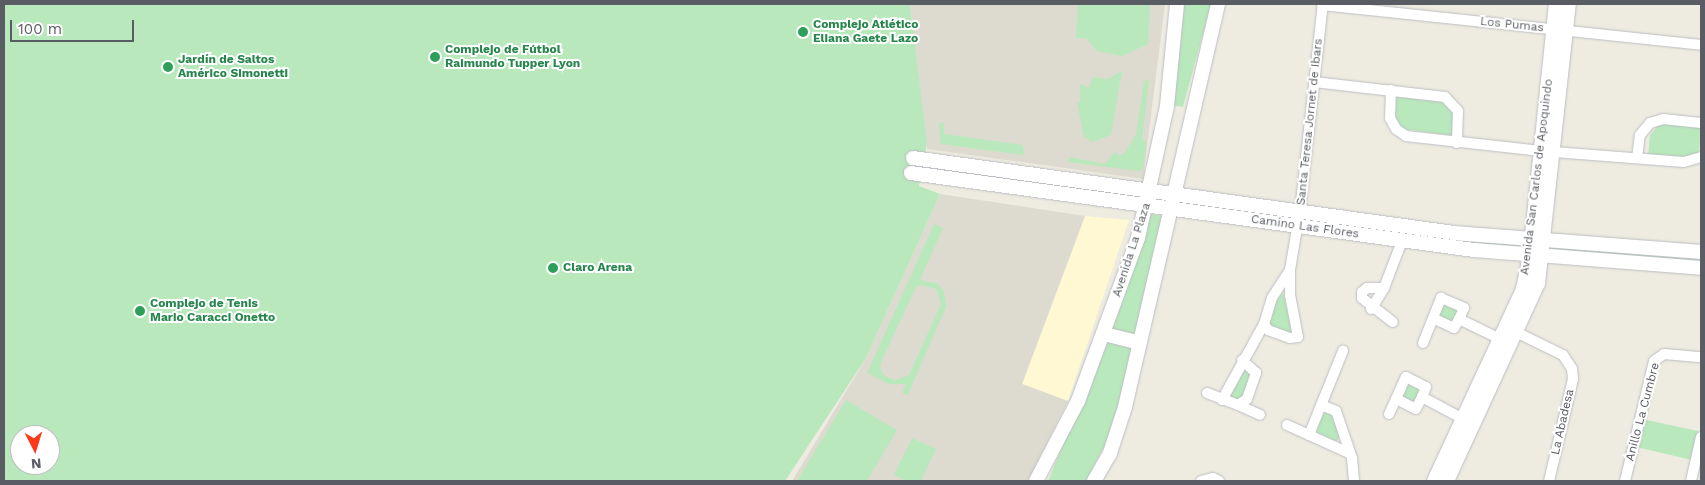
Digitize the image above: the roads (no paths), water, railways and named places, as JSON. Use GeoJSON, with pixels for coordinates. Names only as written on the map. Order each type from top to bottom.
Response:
{"type":"FeatureCollection","features":[{"type":"Feature","properties":{"kind":"street","name":"Avenida La Plaza"},"geometry":{"type":"LineString","coordinates":[[1036,481],[1078,401],[1104,334],[1147,206],[1167,106],[1177,4]]}},
{"type":"Feature","properties":{"kind":"street","name":"Avenida La Plaza"},"geometry":{"type":"LineString","coordinates":[[1094,481],[1121,422],[1191,110],[1218,4]]}},
{"type":"Feature","properties":{"kind":"street","name":"Los Pumas"},"geometry":{"type":"LineString","coordinates":[[1322,4],[1701,45]]}},
{"type":"Feature","properties":{"kind":"street","name":"Santa Teresa Jornet de Ibars"},"geometry":{"type":"LineString","coordinates":[[1264,324],[1268,330],[1290,338],[1298,337],[1290,295],[1290,270],[1294,233],[1298,226],[1300,211],[1322,4]]}},
{"type":"Feature","properties":{"kind":"street","name":"Avenida San Carlos de Apoquindo"},"geometry":{"type":"LineString","coordinates":[[1556,4],[1560,30]]}},
{"type":"Feature","properties":{"kind":"street","name":"Avenida San Carlos de Apoquindo"},"geometry":{"type":"LineString","coordinates":[[1447,481],[1518,334],[1536,291],[1536,256],[1560,30],[1569,4]]}},
{"type":"Feature","properties":{"kind":"street"},"geometry":{"type":"LineString","coordinates":[[1314,82],[1437,95],[1449,100],[1459,116],[1457,144]]}},
{"type":"Feature","properties":{"kind":"street"},"geometry":{"type":"LineString","coordinates":[[1391,90],[1390,118],[1398,132],[1411,137],[1457,144],[1684,162],[1701,157]]}},
{"type":"Feature","properties":{"kind":"street"},"geometry":{"type":"LineString","coordinates":[[1167,106],[1177,112],[1191,110]]}},
{"type":"Feature","properties":{"kind":"street"},"geometry":{"type":"LineString","coordinates":[[1637,158],[1640,135],[1650,123],[1663,118],[1701,123]]}},
{"type":"Feature","properties":{"kind":"street","name":"Camino Las Flores"},"geometry":{"type":"LineString","coordinates":[[912,158],[1150,192],[1538,241],[1701,252]]}},
{"type":"Feature","properties":{"kind":"street"},"geometry":{"type":"LineString","coordinates":[[956,179],[958,165]]}},
{"type":"Feature","properties":{"kind":"street","name":"Camino Las Flores"},"geometry":{"type":"LineString","coordinates":[[910,173],[1402,241],[1536,256],[1701,268]]}},
{"type":"Feature","properties":{"kind":"street"},"geometry":{"type":"LineString","coordinates":[[1371,309],[1384,288],[1402,241]]}},
{"type":"Feature","properties":{"kind":"street","name":"Avenida San Carlos de Apoquindo"},"geometry":{"type":"LineString","coordinates":[[1434,481],[1502,340],[1519,302],[1536,256]]}},
{"type":"Feature","properties":{"kind":"street","name":"Santa Teresa Jornet de Ibars"},"geometry":{"type":"LineString","coordinates":[[1222,400],[1242,360],[1264,324],[1272,298],[1290,270]]}},
{"type":"Feature","properties":{"kind":"street"},"geometry":{"type":"LineString","coordinates":[[1384,288],[1367,288],[1362,292],[1364,302],[1371,309],[1392,322]]}},
{"type":"Feature","properties":{"kind":"street"},"geometry":{"type":"LineString","coordinates":[[1423,343],[1433,318],[1441,298],[1464,308],[1454,328],[1433,318]]}},
{"type":"Feature","properties":{"kind":"street"},"geometry":{"type":"LineString","coordinates":[[1459,319],[1502,340]]}},
{"type":"Feature","properties":{"kind":"street"},"geometry":{"type":"LineString","coordinates":[[1104,334],[1139,343]]}},
{"type":"Feature","properties":{"kind":"street","name":"La Abadesa"},"geometry":{"type":"LineString","coordinates":[[1518,334],[1563,355],[1572,369],[1573,379],[1549,481]]}},
{"type":"Feature","properties":{"kind":"street"},"geometry":{"type":"LineString","coordinates":[[1309,434],[1343,351]]}},
{"type":"Feature","properties":{"kind":"street","name":"Anillo La Cumbre"},"geometry":{"type":"LineString","coordinates":[[1625,481],[1654,361],[1664,354],[1701,357]]}},
{"type":"Feature","properties":{"kind":"street"},"geometry":{"type":"LineString","coordinates":[[1238,405],[1247,399],[1256,373],[1242,360]]}},
{"type":"Feature","properties":{"kind":"street"},"geometry":{"type":"LineString","coordinates":[[1389,414],[1406,377],[1426,387],[1416,409],[1396,399]]}},
{"type":"Feature","properties":{"kind":"street"},"geometry":{"type":"LineString","coordinates":[[1207,393],[1260,415]]}},
{"type":"Feature","properties":{"kind":"street"},"geometry":{"type":"LineString","coordinates":[[1422,397],[1463,419]]}},
{"type":"Feature","properties":{"kind":"street"},"geometry":{"type":"LineString","coordinates":[[1321,405],[1336,411],[1349,453],[1354,481]]}},
{"type":"Feature","properties":{"kind":"street"},"geometry":{"type":"LineString","coordinates":[[1287,425],[1349,453]]}},
{"type":"Feature","properties":{"kind":"street"},"geometry":{"type":"LineString","coordinates":[[1691,481],[1701,442]]}},
{"type":"Feature","properties":{"kind":"street"},"geometry":{"type":"LineString","coordinates":[[1201,481],[1213,478],[1220,481]]}},
{"type":"Feature","properties":{"kind":"place","name":"Complejo Atlético Eliana Gaete Lazo"},"geometry":{"type":"Point","coordinates":[803,32]}},
{"type":"Feature","properties":{"kind":"place","name":"Complejo de Fútbol Raimundo Tupper Lyon"},"geometry":{"type":"Point","coordinates":[435,57]}},
{"type":"Feature","properties":{"kind":"place","name":"Jardín de Saltos Américo Simonetti"},"geometry":{"type":"Point","coordinates":[168,67]}},
{"type":"Feature","properties":{"kind":"place","name":"Claro Arena"},"geometry":{"type":"Point","coordinates":[553,268]}},
{"type":"Feature","properties":{"kind":"place","name":"Complejo de Tenis Mario Caracci Onetto"},"geometry":{"type":"Point","coordinates":[140,311]}}]}
